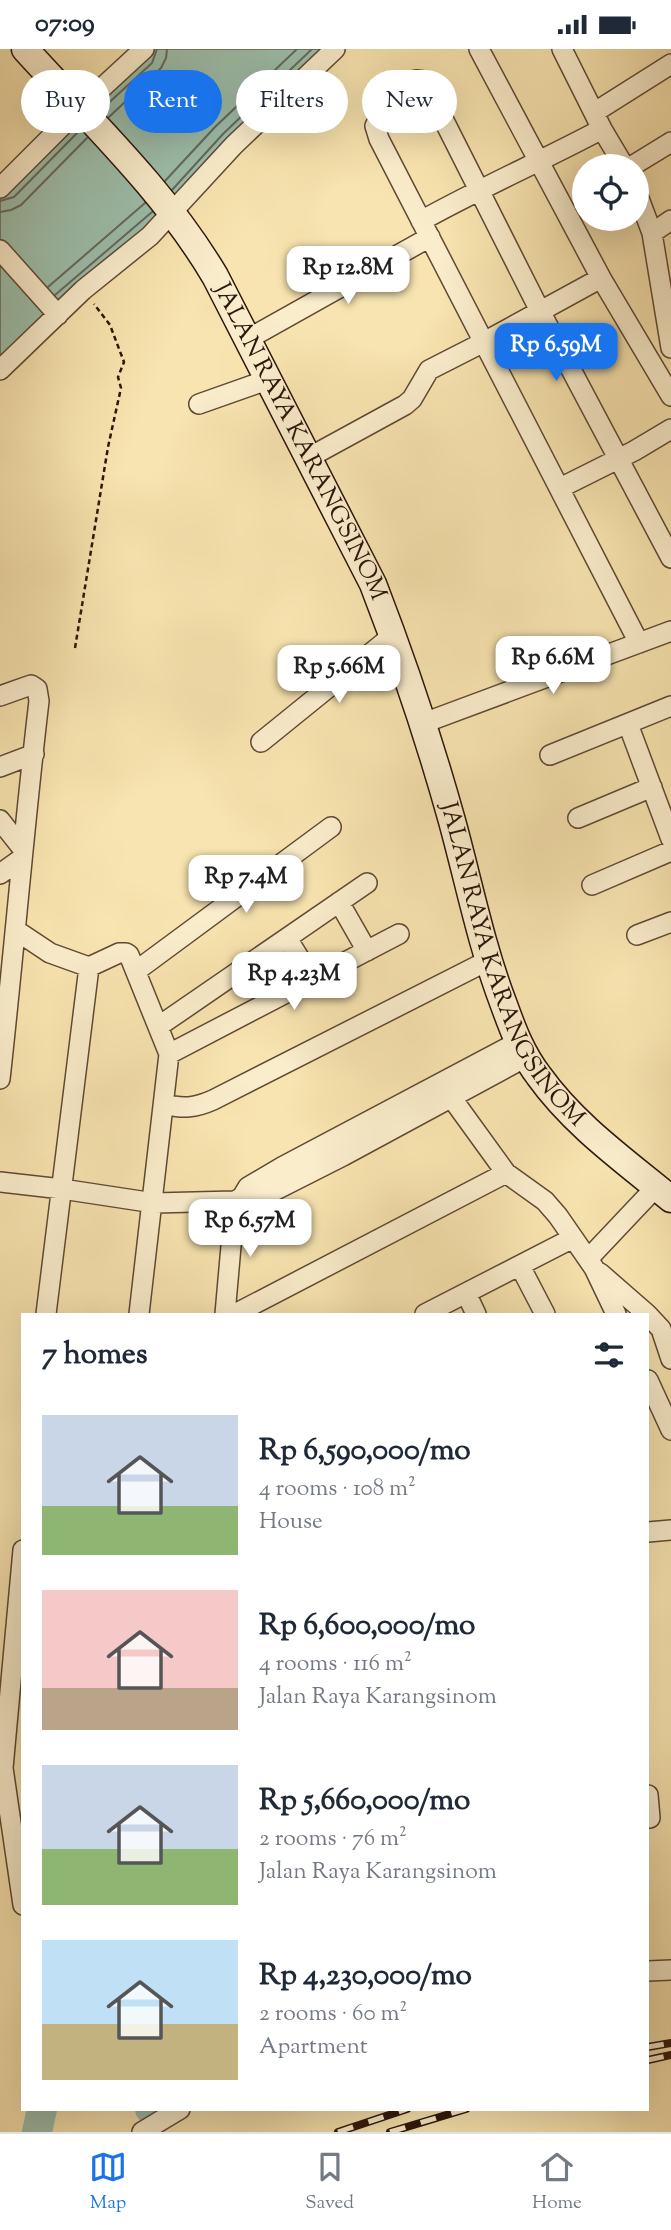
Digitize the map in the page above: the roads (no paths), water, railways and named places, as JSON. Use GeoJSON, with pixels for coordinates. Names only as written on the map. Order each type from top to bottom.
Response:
{"type":"FeatureCollection","features":[{"type":"Feature","properties":{"kind":"street","name":"JALAN RAYA KARANGSINOM"},"geometry":{"type":"LineString","coordinates":[[25,49],[44,70]]}},
{"type":"Feature","properties":{"kind":"street"},"geometry":{"type":"LineString","coordinates":[[110,88],[144,49]]}},
{"type":"Feature","properties":{"kind":"street"},"geometry":{"type":"LineString","coordinates":[[0,370],[54,311],[150,236],[170,209],[335,49]]}},
{"type":"Feature","properties":{"kind":"street"},"geometry":{"type":"LineString","coordinates":[[479,49],[601,278],[671,396]]}},
{"type":"Feature","properties":{"kind":"street"},"geometry":{"type":"LineString","coordinates":[[567,51],[598,121],[617,154]]}},
{"type":"Feature","properties":{"kind":"street"},"geometry":{"type":"LineString","coordinates":[[246,340],[425,229],[478,190],[538,163],[598,121],[671,64]]}},
{"type":"Feature","properties":{"kind":"street"},"geometry":{"type":"LineString","coordinates":[[639,643],[379,139],[375,126],[382,113],[416,80],[424,81],[540,311],[671,558]]}},
{"type":"Feature","properties":{"kind":"street"},"geometry":{"type":"LineString","coordinates":[[0,188],[66,133]]}},
{"type":"Feature","properties":{"kind":"street","name":"JALAN RAYA KARANGSINOM"},"geometry":{"type":"LineString","coordinates":[[101,133],[170,209],[215,276],[373,584],[393,636],[451,819],[487,961],[522,1050],[538,1076],[573,1116],[664,1193]]}},
{"type":"Feature","properties":{"kind":"street"},"geometry":{"type":"LineString","coordinates":[[649,156],[671,142]]}},
{"type":"Feature","properties":{"kind":"street"},"geometry":{"type":"LineString","coordinates":[[652,233],[671,221]]}},
{"type":"Feature","properties":{"kind":"street"},"geometry":{"type":"LineString","coordinates":[[649,225],[671,348]]}},
{"type":"Feature","properties":{"kind":"street"},"geometry":{"type":"LineString","coordinates":[[0,250],[54,311]]}},
{"type":"Feature","properties":{"kind":"street"},"geometry":{"type":"LineString","coordinates":[[308,458],[405,405],[412,399],[429,369],[601,278]]}},
{"type":"Feature","properties":{"kind":"street"},"geometry":{"type":"LineString","coordinates":[[199,404],[267,380]]}},
{"type":"Feature","properties":{"kind":"street"},"geometry":{"type":"LineString","coordinates":[[560,488],[671,429]]}},
{"type":"Feature","properties":{"kind":"street"},"geometry":{"type":"LineString","coordinates":[[261,741],[393,636]]}},
{"type":"Feature","properties":{"kind":"street"},"geometry":{"type":"LineString","coordinates":[[421,724],[639,643],[669,637]]}},
{"type":"Feature","properties":{"kind":"street"},"geometry":{"type":"LineString","coordinates":[[0,696],[27,685],[37,689],[39,701],[21,853],[16,931],[0,1079]]}},
{"type":"Feature","properties":{"kind":"street"},"geometry":{"type":"LineString","coordinates":[[550,755],[671,706]]}},
{"type":"Feature","properties":{"kind":"street"},"geometry":{"type":"LineString","coordinates":[[628,724],[671,839]]}},
{"type":"Feature","properties":{"kind":"street"},"geometry":{"type":"LineString","coordinates":[[0,767],[34,754]]}},
{"type":"Feature","properties":{"kind":"street"},"geometry":{"type":"LineString","coordinates":[[578,818],[652,787]]}},
{"type":"Feature","properties":{"kind":"street"},"geometry":{"type":"LineString","coordinates":[[0,820],[21,853]]}},
{"type":"Feature","properties":{"kind":"street"},"geometry":{"type":"LineString","coordinates":[[136,971],[331,827]]}},
{"type":"Feature","properties":{"kind":"street"},"geometry":{"type":"LineString","coordinates":[[592,885],[671,851]]}},
{"type":"Feature","properties":{"kind":"street"},"geometry":{"type":"LineString","coordinates":[[0,874],[21,853]]}},
{"type":"Feature","properties":{"kind":"street"},"geometry":{"type":"LineString","coordinates":[[159,1026],[366,883]]}},
{"type":"Feature","properties":{"kind":"street"},"geometry":{"type":"LineString","coordinates":[[339,901],[367,951]]}},
{"type":"Feature","properties":{"kind":"street"},"geometry":{"type":"LineString","coordinates":[[637,935],[671,922]]}},
{"type":"Feature","properties":{"kind":"street"},"geometry":{"type":"LineString","coordinates":[[16,931],[50,953],[89,967],[118,953],[126,953],[136,971],[169,1054],[154,1203],[139,1313]]}},
{"type":"Feature","properties":{"kind":"street"},"geometry":{"type":"LineString","coordinates":[[169,1054],[399,934]]}},
{"type":"Feature","properties":{"kind":"street"},"geometry":{"type":"LineString","coordinates":[[287,938],[312,979]]}},
{"type":"Feature","properties":{"kind":"street"},"geometry":{"type":"LineString","coordinates":[[164,1104],[195,1108],[487,961]]}},
{"type":"Feature","properties":{"kind":"street"},"geometry":{"type":"LineString","coordinates":[[47,1313],[89,967]]}},
{"type":"Feature","properties":{"kind":"street"},"geometry":{"type":"LineString","coordinates":[[0,1182],[154,1203],[256,1200],[343,1156],[446,1091],[522,1050]]}},
{"type":"Feature","properties":{"kind":"street"},"geometry":{"type":"LineString","coordinates":[[446,1091],[506,1173],[545,1201],[591,1264],[616,1313]]}},
{"type":"Feature","properties":{"kind":"street"},"geometry":{"type":"LineString","coordinates":[[237,1313],[506,1173]]}},
{"type":"Feature","properties":{"kind":"street"},"geometry":{"type":"LineString","coordinates":[[591,1264],[664,1193]]}},
{"type":"Feature","properties":{"kind":"street"},"geometry":{"type":"LineString","coordinates":[[225,1313],[238,1199]]}},
{"type":"Feature","properties":{"kind":"street"},"geometry":{"type":"LineString","coordinates":[[427,1313],[573,1238]]}},
{"type":"Feature","properties":{"kind":"street"},"geometry":{"type":"LineString","coordinates":[[591,1264],[645,1313]]}},
{"type":"Feature","properties":{"kind":"street"},"geometry":{"type":"LineString","coordinates":[[520,1266],[544,1313]]}},
{"type":"Feature","properties":{"kind":"street"},"geometry":{"type":"LineString","coordinates":[[466,1293],[476,1313]]}},
{"type":"Feature","properties":{"kind":"street"},"geometry":{"type":"LineString","coordinates":[[649,1317],[661,1329],[671,1359]]}},
{"type":"Feature","properties":{"kind":"street"},"geometry":{"type":"LineString","coordinates":[[649,1382],[671,1430]]}},
{"type":"Feature","properties":{"kind":"street"},"geometry":{"type":"LineString","coordinates":[[21,1594],[9,1746],[3,1768],[21,1891]]}},
{"type":"Feature","properties":{"kind":"street"},"geometry":{"type":"LineString","coordinates":[[649,1806],[650,1818]]}},
{"type":"Feature","properties":{"kind":"street"},"geometry":{"type":"LineString","coordinates":[[649,1971],[671,1970]]}},
{"type":"Feature","properties":{"kind":"street"},"geometry":{"type":"LineString","coordinates":[[142,2132],[177,2111]]}},
{"type":"Feature","properties":{"kind":"water"},"geometry":{"type":"Polygon","coordinates":[[[144,49],[335,49],[313,70],[236,70],[236,133],[247,133],[0,370],[0,188],[57,133],[110,133],[110,82],[144,49]]]}},
{"type":"Feature","properties":{"kind":"waterway"},"geometry":{"type":"LineString","coordinates":[[37,2132],[42,2111]]}},
{"type":"Feature","properties":{"kind":"railway"},"geometry":{"type":"LineString","coordinates":[[649,2047],[671,2043]]}},
{"type":"Feature","properties":{"kind":"railway"},"geometry":{"type":"LineString","coordinates":[[649,2060],[671,2055]]}},
{"type":"Feature","properties":{"kind":"railway"},"geometry":{"type":"LineString","coordinates":[[338,2132],[401,2111]]}},
{"type":"Feature","properties":{"kind":"railway"},"geometry":{"type":"LineString","coordinates":[[390,2132],[459,2111]]}}]}
